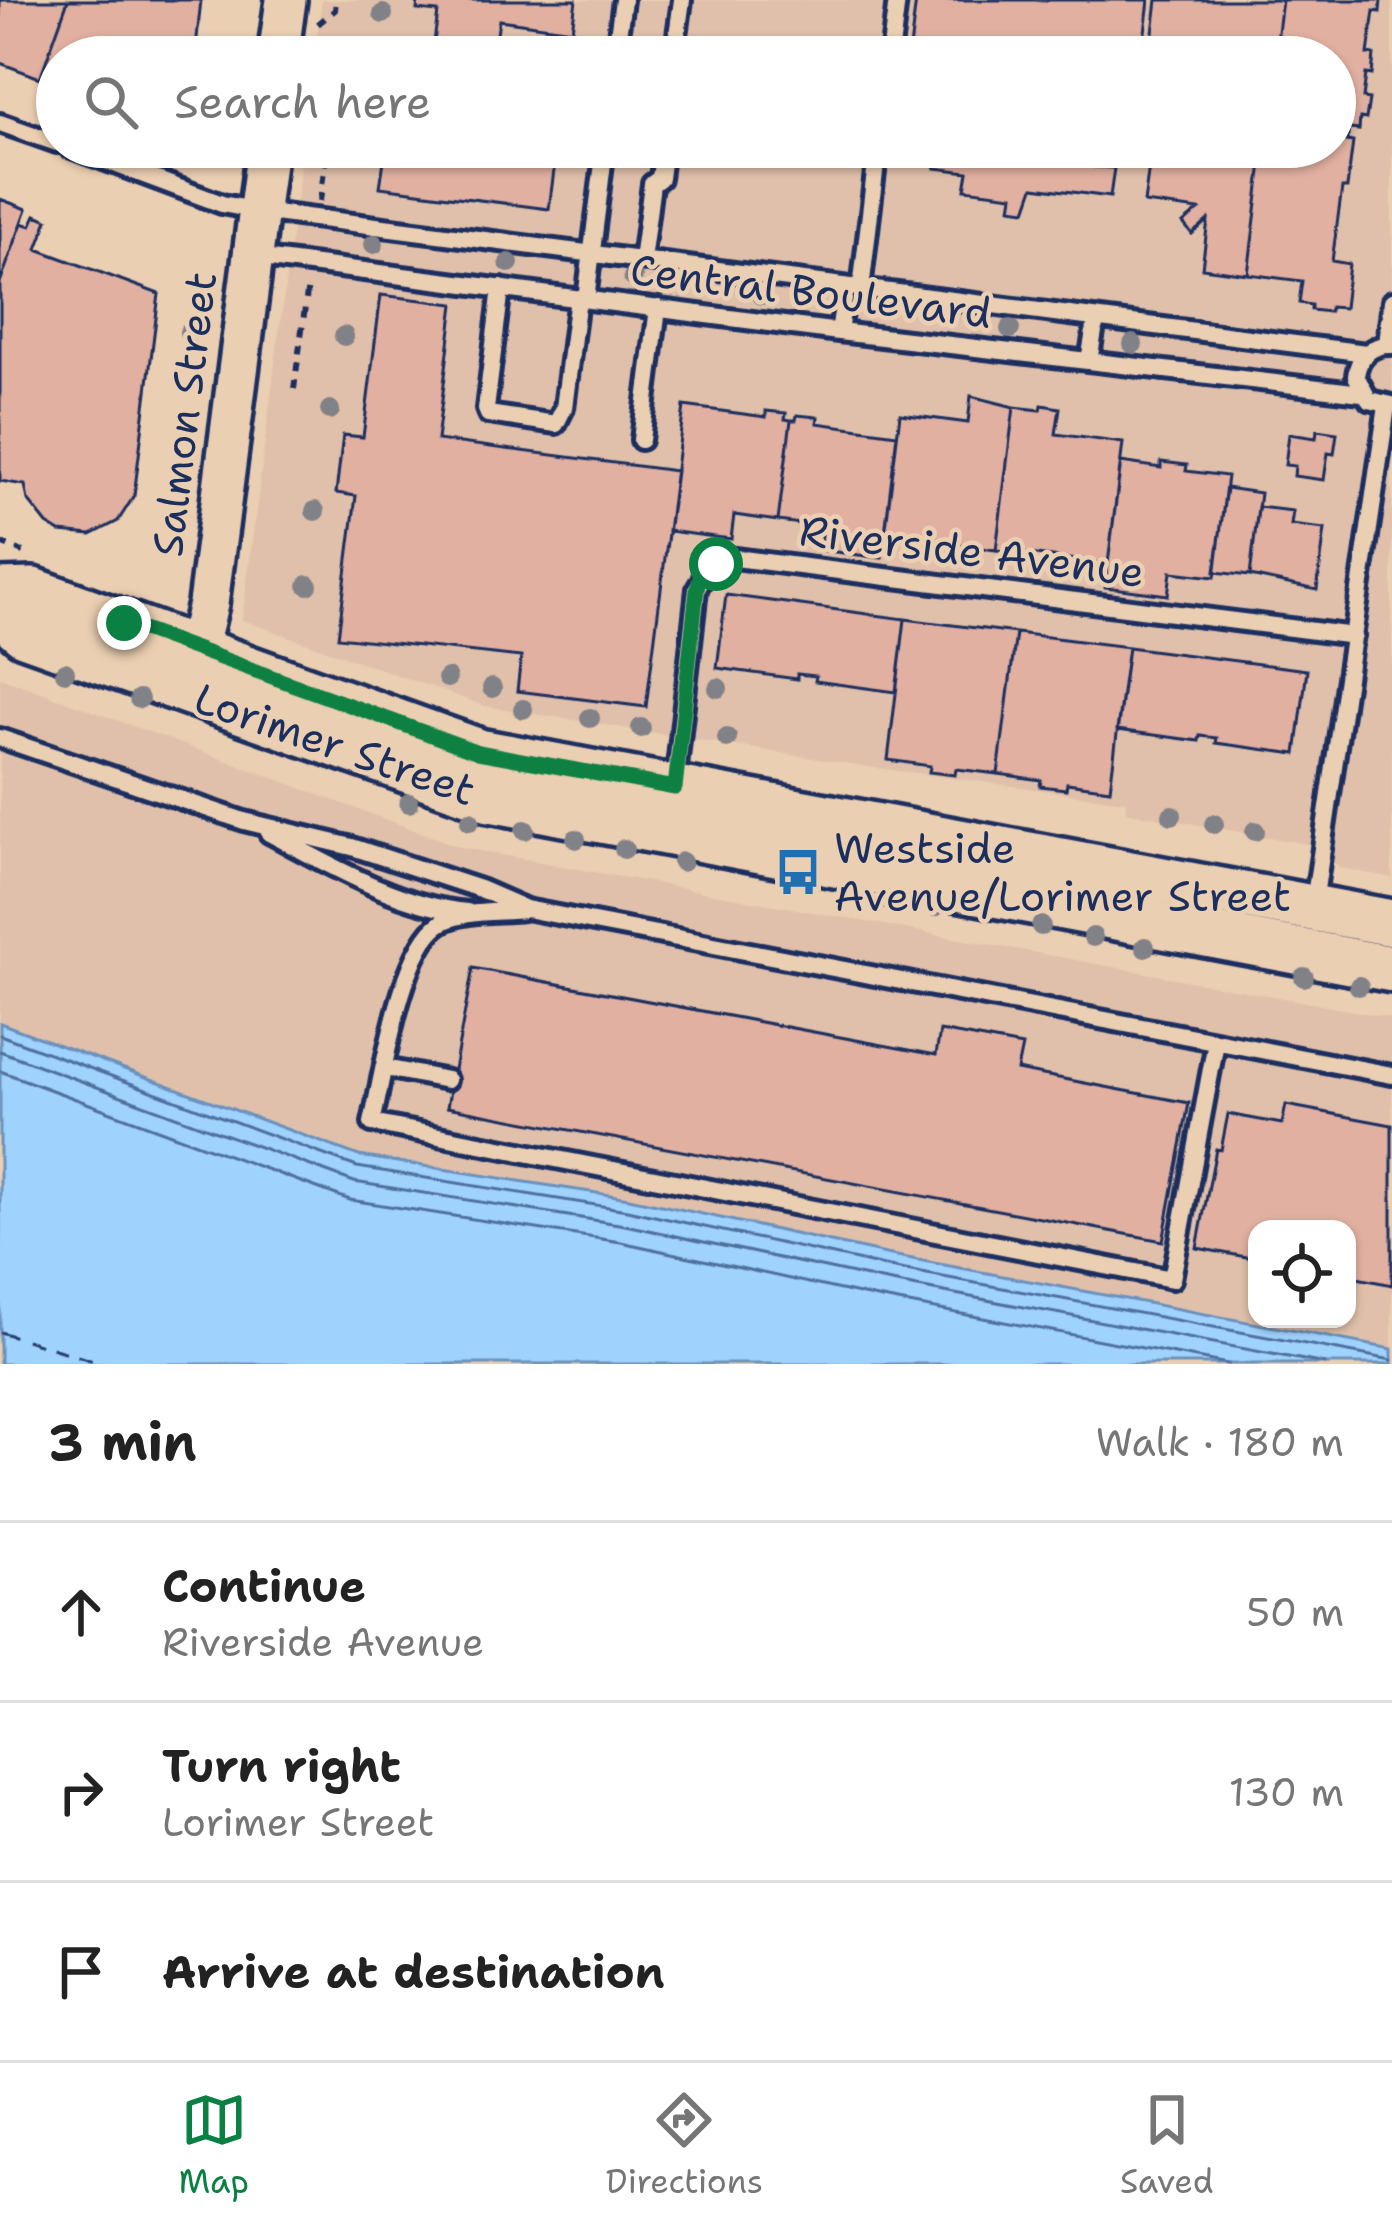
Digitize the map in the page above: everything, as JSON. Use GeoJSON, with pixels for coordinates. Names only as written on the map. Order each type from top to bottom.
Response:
{"type":"FeatureCollection","features":[{"type":"Feature","properties":{"kind":"main road","name":"Lorimer Street"},"geometry":{"type":"LineString","coordinates":[[0,592],[33,591],[192,670],[464,792],[1392,969]]}},
{"type":"Feature","properties":{"kind":"main road","name":"Lorimer Street"},"geometry":{"type":"LineString","coordinates":[[0,613],[24,633],[192,670],[478,752],[1392,922]]}},
{"type":"Feature","properties":{"kind":"street"},"geometry":{"type":"LineString","coordinates":[[281,36],[286,0]]}},
{"type":"Feature","properties":{"kind":"street","name":"Salmon Street"},"geometry":{"type":"LineString","coordinates":[[192,670],[264,168]]}},
{"type":"Feature","properties":{"kind":"lane"},"geometry":{"type":"LineString","coordinates":[[618,36],[623,0]]}},
{"type":"Feature","properties":{"kind":"lane"},"geometry":{"type":"LineString","coordinates":[[677,36],[682,0]]}},
{"type":"Feature","properties":{"kind":"lane"},"geometry":{"type":"LineString","coordinates":[[893,36],[897,0]]}},
{"type":"Feature","properties":{"kind":"lane"},"geometry":{"type":"LineString","coordinates":[[0,123],[36,136]]}},
{"type":"Feature","properties":{"kind":"lane","name":"Central Boulevard"},"geometry":{"type":"LineString","coordinates":[[125,168],[222,204],[259,211],[1366,353]]}},
{"type":"Feature","properties":{"kind":"lane"},"geometry":{"type":"LineString","coordinates":[[501,288],[488,414],[556,424],[564,408],[592,254],[602,168]]}},
{"type":"Feature","properties":{"kind":"lane"},"geometry":{"type":"LineString","coordinates":[[642,261],[652,184],[660,178],[661,168]]}},
{"type":"Feature","properties":{"kind":"lane"},"geometry":{"type":"LineString","coordinates":[[839,332],[854,288],[876,168]]}},
{"type":"Feature","properties":{"kind":"lane","name":"Central Boulevard"},"geometry":{"type":"LineString","coordinates":[[252,257],[1361,393],[1390,405]]}},
{"type":"Feature","properties":{"kind":"lane"},"geometry":{"type":"LineString","coordinates":[[1361,393],[1357,368],[1366,353],[1389,345],[1392,301]]}},
{"type":"Feature","properties":{"kind":"lane"},"geometry":{"type":"LineString","coordinates":[[641,440],[658,308]]}},
{"type":"Feature","properties":{"kind":"lane"},"geometry":{"type":"LineString","coordinates":[[1089,361],[1096,319]]}},
{"type":"Feature","properties":{"kind":"lane"},"geometry":{"type":"LineString","coordinates":[[1305,953],[1390,405]]}},
{"type":"Feature","properties":{"kind":"lane","name":"Riverside Avenue"},"geometry":{"type":"LineString","coordinates":[[667,833],[697,589],[707,570],[724,561],[749,559],[1354,635]]}},
{"type":"Feature","properties":{"kind":"lane"},"geometry":{"type":"LineString","coordinates":[[0,738],[244,820],[352,847],[526,909],[1392,1075]]}},
{"type":"Feature","properties":{"kind":"lane"},"geometry":{"type":"LineString","coordinates":[[244,820],[362,880],[445,909],[492,913]]}},
{"type":"Feature","properties":{"kind":"lane"},"geometry":{"type":"LineString","coordinates":[[526,909],[446,920],[419,946],[407,974],[372,1123],[1172,1279],[1216,1042]]}},
{"type":"Feature","properties":{"kind":"lane"},"geometry":{"type":"LineString","coordinates":[[385,1068],[447,1080]]}},
{"type":"Feature","properties":{"kind":"shaded area"},"geometry":{"type":"Polygon","coordinates":[[[322,0],[1392,0],[1392,878],[1341,868],[1307,844],[1127,812],[1125,801],[869,767],[485,706],[242,620],[300,168],[1356,168],[1356,36],[317,36],[322,0]]]}},
{"type":"Feature","properties":{"kind":"shaded area"},"geometry":{"type":"Polygon","coordinates":[[[0,677],[463,848],[1392,1018],[1392,1349],[1280,1328],[1356,1328],[1356,1220],[1248,1220],[1248,1322],[359,1156],[0,1023],[0,677]]]}},
{"type":"Feature","properties":{"kind":"water"},"geometry":{"type":"Polygon","coordinates":[[[0,1023],[359,1156],[629,1198],[886,1254],[1248,1322],[1248,1328],[1280,1328],[1392,1349],[1392,1364],[0,1364],[0,1023]]]}},
{"type":"Feature","properties":{"kind":"building"},"geometry":{"type":"Polygon","coordinates":[[[0,0],[68,0],[55,36],[36,36],[36,76],[0,63],[0,0]]]}},
{"type":"Feature","properties":{"kind":"building"},"geometry":{"type":"Polygon","coordinates":[[[68,0],[201,0],[197,36],[55,36],[68,0]]]}},
{"type":"Feature","properties":{"kind":"building"},"geometry":{"type":"Polygon","coordinates":[[[418,0],[576,0],[572,30],[499,20],[497,36],[435,36],[438,12],[417,10],[418,0]]]}},
{"type":"Feature","properties":{"kind":"building"},"geometry":{"type":"Polygon","coordinates":[[[916,0],[1149,0],[1145,36],[912,36],[916,0]]]}},
{"type":"Feature","properties":{"kind":"building"},"geometry":{"type":"Polygon","coordinates":[[[1157,0],[1282,0],[1278,36],[1153,36],[1157,0]]]}},
{"type":"Feature","properties":{"kind":"building"},"geometry":{"type":"Polygon","coordinates":[[[1282,0],[1381,0],[1380,12],[1374,11],[1368,54],[1374,55],[1363,98],[1369,99],[1366,119],[1360,118],[1359,130],[1356,36],[1278,36],[1282,0]]]}},
{"type":"Feature","properties":{"kind":"building"},"geometry":{"type":"Polygon","coordinates":[[[383,168],[554,168],[549,209],[380,187],[383,168]]]}},
{"type":"Feature","properties":{"kind":"building"},"geometry":{"type":"Polygon","coordinates":[[[935,168],[1114,168],[1110,197],[1034,187],[1026,210],[1011,208],[1013,195],[965,189],[968,172],[935,168]]]}},
{"type":"Feature","properties":{"kind":"building"},"geometry":{"type":"Polygon","coordinates":[[[1149,168],[1261,168],[1248,274],[1202,268],[1208,220],[1192,234],[1183,223],[1199,210],[1144,203],[1149,168]]]}},
{"type":"Feature","properties":{"kind":"building"},"geometry":{"type":"Polygon","coordinates":[[[1261,168],[1350,168],[1347,188],[1342,188],[1332,261],[1349,264],[1344,308],[1311,310],[1311,305],[1299,303],[1302,281],[1248,274],[1261,168]]]}},
{"type":"Feature","properties":{"kind":"building"},"geometry":{"type":"Polygon","coordinates":[[[0,199],[27,209],[0,283],[0,199]]]}},
{"type":"Feature","properties":{"kind":"building"},"geometry":{"type":"Polygon","coordinates":[[[36,215],[48,220],[37,249],[159,294],[134,496],[118,521],[91,535],[60,532],[28,500],[25,485],[0,481],[0,283],[22,223],[31,226],[36,215]]]}},
{"type":"Feature","properties":{"kind":"building"},"geometry":{"type":"Polygon","coordinates":[[[381,295],[454,304],[437,440],[676,471],[646,707],[517,691],[521,657],[338,637],[356,496],[336,493],[343,435],[363,437],[381,295]]]}},
{"type":"Feature","properties":{"kind":"building"},"geometry":{"type":"Polygon","coordinates":[[[971,396],[1014,407],[996,550],[885,535],[900,414],[968,423],[971,396]]]}},
{"type":"Feature","properties":{"kind":"building"},"geometry":{"type":"Polygon","coordinates":[[[1042,405],[1060,408],[1056,434],[1123,443],[1108,564],[996,550],[1014,407],[1041,410],[1042,405]]]}},
{"type":"Feature","properties":{"kind":"building"},"geometry":{"type":"Polygon","coordinates":[[[684,406],[766,417],[766,411],[786,413],[785,419],[791,420],[778,521],[734,515],[731,539],[668,531],[684,406]]]}},
{"type":"Feature","properties":{"kind":"building"},"geometry":{"type":"Polygon","coordinates":[[[797,415],[818,417],[817,423],[897,434],[882,558],[820,550],[823,527],[778,521],[791,420],[797,415]]]}},
{"type":"Feature","properties":{"kind":"building"},"geometry":{"type":"Polygon","coordinates":[[[1317,430],[1337,433],[1324,480],[1294,476],[1295,466],[1285,465],[1289,434],[1316,438],[1317,430]]]}},
{"type":"Feature","properties":{"kind":"building"},"geometry":{"type":"Polygon","coordinates":[[[1121,462],[1161,468],[1161,462],[1187,465],[1186,471],[1227,476],[1215,577],[1171,572],[1168,595],[1105,587],[1121,462]]]}},
{"type":"Feature","properties":{"kind":"building"},"geometry":{"type":"Polygon","coordinates":[[[1226,488],[1260,493],[1250,576],[1215,572],[1226,488]]]}},
{"type":"Feature","properties":{"kind":"building"},"geometry":{"type":"Polygon","coordinates":[[[1258,507],[1293,511],[1291,525],[1325,529],[1317,590],[1250,576],[1258,507]]]}},
{"type":"Feature","properties":{"kind":"building"},"geometry":{"type":"Polygon","coordinates":[[[726,595],[905,619],[896,692],[815,681],[816,676],[797,674],[797,679],[717,668],[726,595]]]}},
{"type":"Feature","properties":{"kind":"building"},"geometry":{"type":"Polygon","coordinates":[[[905,619],[1016,633],[998,774],[956,769],[955,775],[929,772],[930,766],[888,760],[905,619]]]}},
{"type":"Feature","properties":{"kind":"building"},"geometry":{"type":"Polygon","coordinates":[[[1016,633],[1128,647],[1110,789],[1067,783],[1066,789],[1040,786],[1041,780],[998,774],[1016,633]]]}},
{"type":"Feature","properties":{"kind":"building"},"geometry":{"type":"Polygon","coordinates":[[[1128,647],[1307,670],[1296,754],[1216,743],[1217,738],[1200,736],[1199,741],[1117,730],[1128,647]]]}},
{"type":"Feature","properties":{"kind":"building"},"geometry":{"type":"Polygon","coordinates":[[[473,968],[936,1055],[940,1031],[1022,1046],[1017,1070],[1189,1103],[1163,1241],[447,1107],[473,968]]]}},
{"type":"Feature","properties":{"kind":"building"},"geometry":{"type":"Polygon","coordinates":[[[1286,1105],[1392,1125],[1392,1285],[1356,1278],[1356,1220],[1248,1220],[1248,1257],[1197,1248],[1216,1149],[1221,1150],[1228,1114],[1282,1124],[1286,1105]]]}},
{"type":"Feature","properties":{"kind":"ferry route"},"geometry":{"type":"LineString","coordinates":[[0,1332],[103,1364]]}},
{"type":"Feature","properties":{"kind":"place","name":"Westside Avenue/Lorimer Street"},"geometry":{"type":"Point","coordinates":[798,872]}},
{"type":"Feature","properties":{"kind":"route"},"geometry":{"type":"LineString","coordinates":[[124,623],[478,752],[675,788],[697,589],[700,578],[716,564]]}}]}
